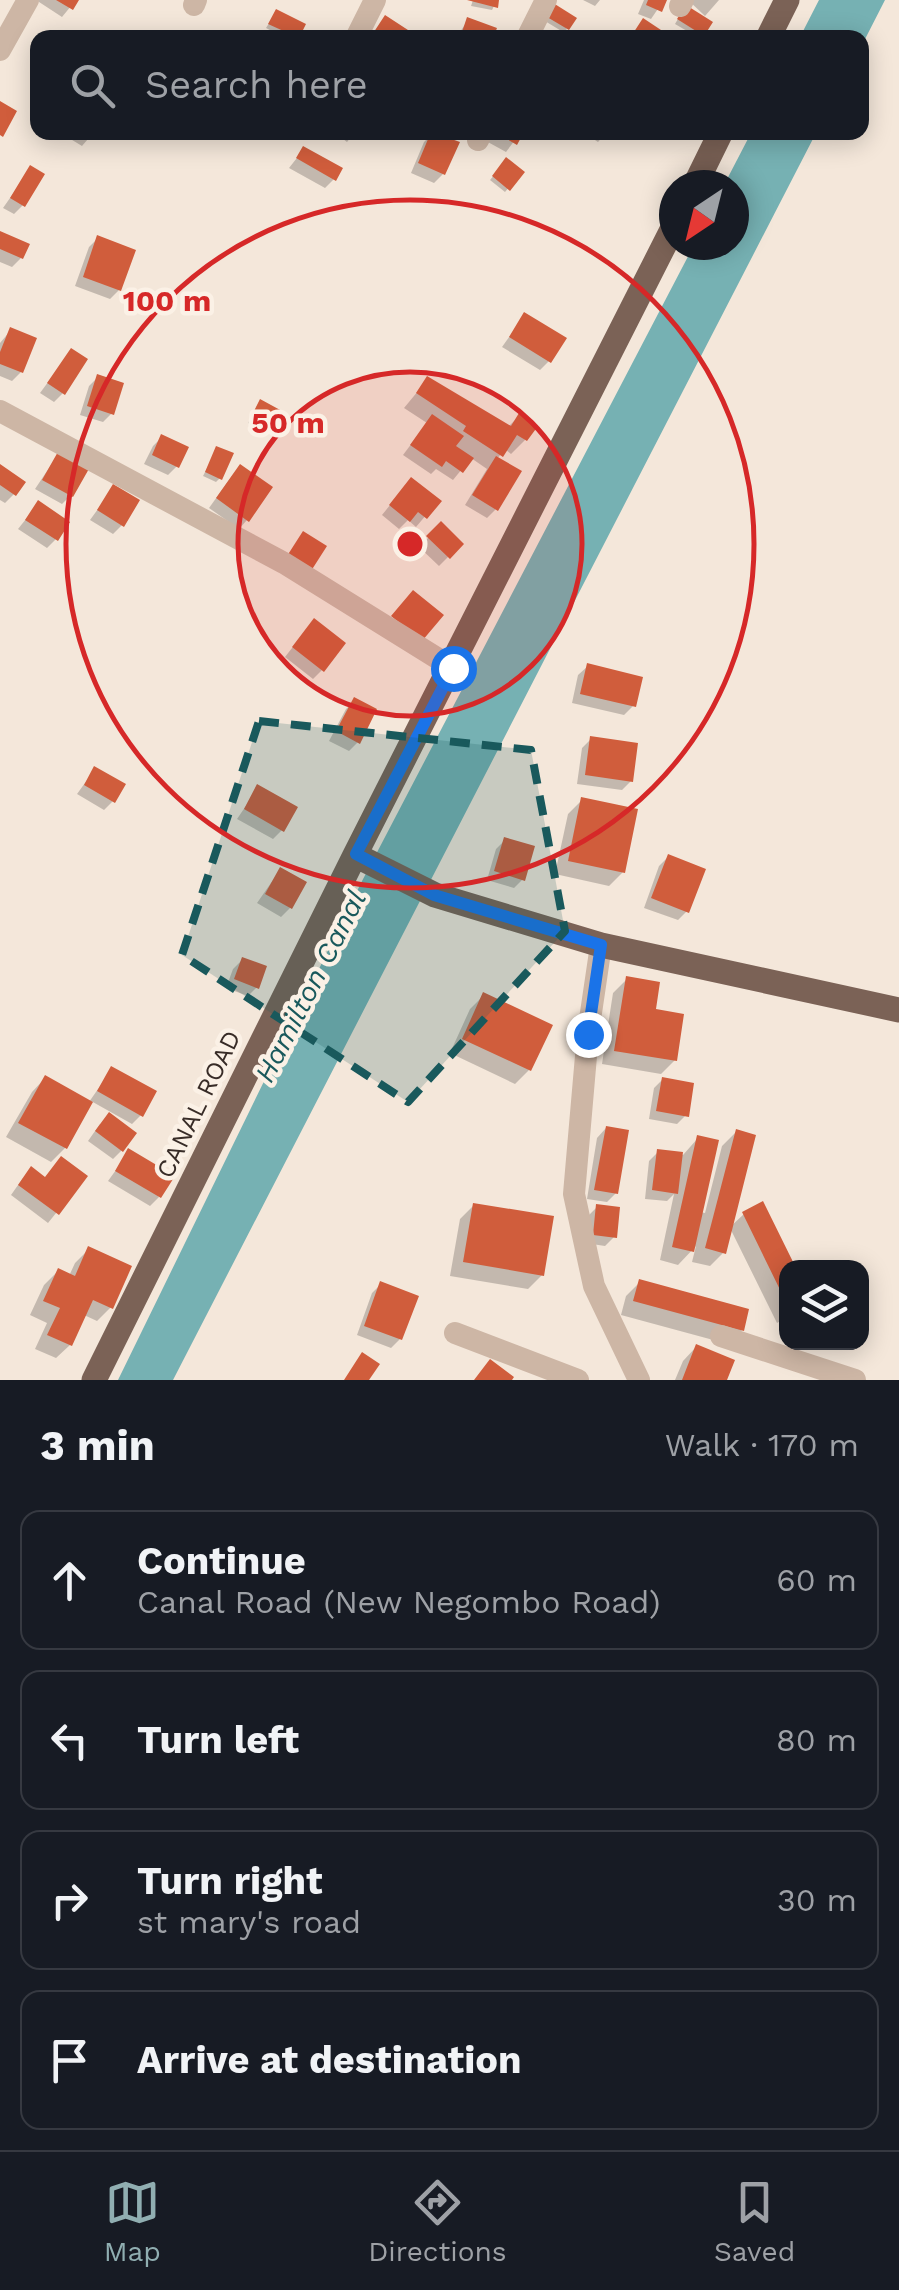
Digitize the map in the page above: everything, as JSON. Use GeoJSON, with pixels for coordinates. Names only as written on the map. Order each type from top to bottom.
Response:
{"type":"FeatureCollection","features":[{"type":"Feature","properties":{"kind":"main road"},"geometry":{"type":"LineString","coordinates":[[772,30],[787,0]]}},
{"type":"Feature","properties":{"kind":"main road"},"geometry":{"type":"LineString","coordinates":[[702,170],[717,140]]}},
{"type":"Feature","properties":{"kind":"main road","name":"CANAL ROAD"},"geometry":{"type":"LineString","coordinates":[[94,1380],[659,256]]}},
{"type":"Feature","properties":{"kind":"main road"},"geometry":{"type":"LineString","coordinates":[[356,854],[434,895],[601,945],[899,1010]]}},
{"type":"Feature","properties":{"kind":"street"},"geometry":{"type":"LineString","coordinates":[[0,50],[28,0]]}},
{"type":"Feature","properties":{"kind":"street"},"geometry":{"type":"LineString","coordinates":[[360,30],[376,0]]}},
{"type":"Feature","properties":{"kind":"street"},"geometry":{"type":"LineString","coordinates":[[532,30],[546,0]]}},
{"type":"Feature","properties":{"kind":"street"},"geometry":{"type":"LineString","coordinates":[[0,410],[284,562],[453,668]]}},
{"type":"Feature","properties":{"kind":"street"},"geometry":{"type":"LineString","coordinates":[[601,945],[588,1034],[574,1194],[594,1286],[639,1380]]}},
{"type":"Feature","properties":{"kind":"street"},"geometry":{"type":"LineString","coordinates":[[455,1333],[578,1380]]}},
{"type":"Feature","properties":{"kind":"street"},"geometry":{"type":"LineString","coordinates":[[721,1336],[855,1380]]}},
{"type":"Feature","properties":{"kind":"highlighted area"},"geometry":{"type":"Polygon","coordinates":[[[259,721],[531,750],[565,931],[408,1102],[182,955],[259,721]]]}},
{"type":"Feature","properties":{"kind":"water"},"geometry":{"type":"Polygon","coordinates":[[[819,0],[885,0],[869,31],[804,30],[819,0]]]}},
{"type":"Feature","properties":{"kind":"water"},"geometry":{"type":"Polygon","coordinates":[[[747,140],[812,140],[173,1380],[118,1380],[361,883],[686,260],[749,260],[749,170],[732,170],[747,140]]]}},
{"type":"Feature","properties":{"kind":"building"},"geometry":{"type":"Polygon","coordinates":[[[56,0],[79,0],[73,10],[56,0]]]}},
{"type":"Feature","properties":{"kind":"building"},"geometry":{"type":"Polygon","coordinates":[[[467,0],[499,0],[498,8],[467,0]]]}},
{"type":"Feature","properties":{"kind":"building"},"geometry":{"type":"Polygon","coordinates":[[[648,0],[667,0],[662,12],[646,5],[648,0]]]}},
{"type":"Feature","properties":{"kind":"building"},"geometry":{"type":"Polygon","coordinates":[[[550,1],[577,18],[569,30],[542,14],[550,1]]]}},
{"type":"Feature","properties":{"kind":"building"},"geometry":{"type":"Polygon","coordinates":[[[686,5],[713,22],[708,30],[694,30],[677,19],[686,5]]]}},
{"type":"Feature","properties":{"kind":"building"},"geometry":{"type":"Polygon","coordinates":[[[276,9],[306,24],[303,30],[281,30],[268,24],[276,9]]]}},
{"type":"Feature","properties":{"kind":"building"},"geometry":{"type":"Polygon","coordinates":[[[385,15],[408,30],[375,30],[385,15]]]}},
{"type":"Feature","properties":{"kind":"building"},"geometry":{"type":"Polygon","coordinates":[[[467,17],[497,28],[496,30],[463,30],[467,17]]]}},
{"type":"Feature","properties":{"kind":"building"},"geometry":{"type":"Polygon","coordinates":[[[643,18],[661,30],[635,30],[643,18]]]}},
{"type":"Feature","properties":{"kind":"building"},"geometry":{"type":"Polygon","coordinates":[[[0,101],[17,111],[3,137],[0,135],[0,101]]]}},
{"type":"Feature","properties":{"kind":"building"},"geometry":{"type":"Polygon","coordinates":[[[428,140],[460,142],[445,175],[418,163],[428,140]]]}},
{"type":"Feature","properties":{"kind":"building"},"geometry":{"type":"Polygon","coordinates":[[[303,146],[343,168],[336,181],[296,158],[303,146]]]}},
{"type":"Feature","properties":{"kind":"building"},"geometry":{"type":"Polygon","coordinates":[[[506,157],[525,172],[510,191],[492,176],[506,157]]]}},
{"type":"Feature","properties":{"kind":"building"},"geometry":{"type":"Polygon","coordinates":[[[30,165],[45,174],[25,207],[10,198],[30,165]]]}},
{"type":"Feature","properties":{"kind":"building"},"geometry":{"type":"Polygon","coordinates":[[[0,231],[30,244],[23,259],[0,249],[0,231]]]}},
{"type":"Feature","properties":{"kind":"building"},"geometry":{"type":"Polygon","coordinates":[[[97,235],[136,250],[121,291],[83,277],[97,235]]]}},
{"type":"Feature","properties":{"kind":"building"},"geometry":{"type":"Polygon","coordinates":[[[524,312],[567,338],[551,363],[509,337],[524,312]]]}},
{"type":"Feature","properties":{"kind":"building"},"geometry":{"type":"Polygon","coordinates":[[[10,327],[37,338],[23,373],[0,364],[0,352],[10,327]]]}},
{"type":"Feature","properties":{"kind":"building"},"geometry":{"type":"Polygon","coordinates":[[[71,348],[88,359],[65,395],[47,383],[71,348]]]}},
{"type":"Feature","properties":{"kind":"building"},"geometry":{"type":"Polygon","coordinates":[[[97,374],[124,383],[114,415],[87,406],[97,374]]]}},
{"type":"Feature","properties":{"kind":"building"},"geometry":{"type":"Polygon","coordinates":[[[427,376],[511,426],[519,413],[538,426],[527,441],[517,435],[503,457],[463,431],[466,426],[416,393],[427,376]]]}},
{"type":"Feature","properties":{"kind":"building"},"geometry":{"type":"Polygon","coordinates":[[[260,399],[282,411],[271,431],[250,419],[260,399]]]}},
{"type":"Feature","properties":{"kind":"building"},"geometry":{"type":"Polygon","coordinates":[[[432,414],[464,436],[456,446],[474,458],[463,473],[446,461],[442,467],[410,445],[432,414]]]}},
{"type":"Feature","properties":{"kind":"building"},"geometry":{"type":"Polygon","coordinates":[[[161,434],[189,447],[179,468],[152,455],[161,434]]]}},
{"type":"Feature","properties":{"kind":"building"},"geometry":{"type":"Polygon","coordinates":[[[216,446],[234,453],[222,480],[205,472],[216,446]]]}},
{"type":"Feature","properties":{"kind":"building"},"geometry":{"type":"Polygon","coordinates":[[[59,450],[90,467],[73,497],[42,480],[59,450]]]}},
{"type":"Feature","properties":{"kind":"building"},"geometry":{"type":"Polygon","coordinates":[[[496,456],[522,471],[498,511],[472,495],[496,456]]]}},
{"type":"Feature","properties":{"kind":"building"},"geometry":{"type":"Polygon","coordinates":[[[0,464],[26,482],[16,496],[0,485],[0,464]]]}},
{"type":"Feature","properties":{"kind":"building"},"geometry":{"type":"Polygon","coordinates":[[[240,464],[273,487],[249,522],[216,498],[240,464]]]}},
{"type":"Feature","properties":{"kind":"building"},"geometry":{"type":"Polygon","coordinates":[[[411,477],[442,501],[427,519],[418,512],[410,522],[389,505],[411,477]]]}},
{"type":"Feature","properties":{"kind":"building"},"geometry":{"type":"Polygon","coordinates":[[[113,484],[140,500],[124,527],[97,510],[113,484]]]}},
{"type":"Feature","properties":{"kind":"building"},"geometry":{"type":"Polygon","coordinates":[[[38,500],[70,522],[58,541],[25,520],[38,500]]]}},
{"type":"Feature","properties":{"kind":"building"},"geometry":{"type":"Polygon","coordinates":[[[441,521],[464,544],[450,559],[426,536],[441,521]]]}},
{"type":"Feature","properties":{"kind":"building"},"geometry":{"type":"Polygon","coordinates":[[[303,531],[327,546],[311,571],[287,556],[303,531]]]}},
{"type":"Feature","properties":{"kind":"building"},"geometry":{"type":"Polygon","coordinates":[[[413,590],[444,615],[422,641],[391,616],[413,590]]]}},
{"type":"Feature","properties":{"kind":"building"},"geometry":{"type":"Polygon","coordinates":[[[314,618],[346,643],[324,672],[292,647],[314,618]]]}},
{"type":"Feature","properties":{"kind":"building"},"geometry":{"type":"Polygon","coordinates":[[[587,663],[643,677],[636,707],[580,694],[587,663]]]}},
{"type":"Feature","properties":{"kind":"building"},"geometry":{"type":"Polygon","coordinates":[[[354,697],[377,709],[360,744],[336,731],[354,697]]]}},
{"type":"Feature","properties":{"kind":"building"},"geometry":{"type":"Polygon","coordinates":[[[590,736],[638,743],[633,782],[585,775],[590,736]]]}},
{"type":"Feature","properties":{"kind":"building"},"geometry":{"type":"Polygon","coordinates":[[[94,766],[126,784],[115,803],[84,785],[94,766]]]}},
{"type":"Feature","properties":{"kind":"building"},"geometry":{"type":"Polygon","coordinates":[[[257,784],[298,807],[284,832],[244,809],[257,784]]]}},
{"type":"Feature","properties":{"kind":"building"},"geometry":{"type":"Polygon","coordinates":[[[581,797],[638,809],[625,873],[568,861],[581,797]]]}},
{"type":"Feature","properties":{"kind":"building"},"geometry":{"type":"Polygon","coordinates":[[[504,837],[535,846],[525,881],[494,871],[504,837]]]}},
{"type":"Feature","properties":{"kind":"building"},"geometry":{"type":"Polygon","coordinates":[[[668,854],[706,869],[689,913],[651,898],[668,854]]]}},
{"type":"Feature","properties":{"kind":"building"},"geometry":{"type":"Polygon","coordinates":[[[280,867],[307,882],[292,909],[265,894],[280,867]]]}},
{"type":"Feature","properties":{"kind":"building"},"geometry":{"type":"Polygon","coordinates":[[[242,957],[267,966],[259,989],[234,979],[242,957]]]}},
{"type":"Feature","properties":{"kind":"building"},"geometry":{"type":"Polygon","coordinates":[[[626,976],[660,982],[656,1009],[684,1014],[677,1061],[614,1051],[626,976]]]}},
{"type":"Feature","properties":{"kind":"building"},"geometry":{"type":"Polygon","coordinates":[[[483,992],[553,1025],[531,1071],[462,1039],[483,992]]]}},
{"type":"Feature","properties":{"kind":"building"},"geometry":{"type":"Polygon","coordinates":[[[111,1066],[157,1091],[143,1117],[97,1091],[111,1066]]]}},
{"type":"Feature","properties":{"kind":"building"},"geometry":{"type":"Polygon","coordinates":[[[45,1075],[93,1102],[67,1149],[18,1123],[45,1075]]]}},
{"type":"Feature","properties":{"kind":"building"},"geometry":{"type":"Polygon","coordinates":[[[662,1077],[694,1083],[689,1117],[656,1111],[662,1077]]]}},
{"type":"Feature","properties":{"kind":"building"},"geometry":{"type":"Polygon","coordinates":[[[109,1112],[137,1133],[123,1152],[95,1131],[109,1112]]]}},
{"type":"Feature","properties":{"kind":"building"},"geometry":{"type":"Polygon","coordinates":[[[606,1126],[629,1130],[618,1194],[594,1190],[606,1126]]]}},
{"type":"Feature","properties":{"kind":"building"},"geometry":{"type":"Polygon","coordinates":[[[736,1129],[756,1135],[726,1254],[705,1248],[736,1129]]]}},
{"type":"Feature","properties":{"kind":"building"},"geometry":{"type":"Polygon","coordinates":[[[697,1135],[719,1140],[694,1252],[672,1247],[697,1135]]]}},
{"type":"Feature","properties":{"kind":"building"},"geometry":{"type":"Polygon","coordinates":[[[128,1148],[175,1176],[161,1198],[115,1171],[128,1148]]]}},
{"type":"Feature","properties":{"kind":"building"},"geometry":{"type":"Polygon","coordinates":[[[657,1149],[683,1152],[678,1194],[652,1190],[657,1149]]]}},
{"type":"Feature","properties":{"kind":"building"},"geometry":{"type":"Polygon","coordinates":[[[61,1156],[88,1176],[59,1215],[18,1185],[31,1166],[45,1177],[61,1156]]]}},
{"type":"Feature","properties":{"kind":"building"},"geometry":{"type":"Polygon","coordinates":[[[763,1201],[792,1260],[779,1260],[779,1288],[742,1212],[763,1201]]]}},
{"type":"Feature","properties":{"kind":"building"},"geometry":{"type":"Polygon","coordinates":[[[473,1203],[554,1216],[544,1276],[463,1262],[473,1203]]]}},
{"type":"Feature","properties":{"kind":"building"},"geometry":{"type":"Polygon","coordinates":[[[596,1204],[620,1207],[617,1238],[593,1235],[596,1204]]]}},
{"type":"Feature","properties":{"kind":"building"},"geometry":{"type":"Polygon","coordinates":[[[88,1246],[132,1266],[113,1309],[93,1300],[72,1346],[47,1335],[60,1308],[43,1301],[58,1268],[75,1276],[88,1246]]]}},
{"type":"Feature","properties":{"kind":"building"},"geometry":{"type":"Polygon","coordinates":[[[639,1279],[749,1309],[744,1331],[633,1301],[639,1279]]]}},
{"type":"Feature","properties":{"kind":"building"},"geometry":{"type":"Polygon","coordinates":[[[380,1281],[419,1296],[402,1340],[364,1326],[380,1281]]]}},
{"type":"Feature","properties":{"kind":"building"},"geometry":{"type":"Polygon","coordinates":[[[696,1344],[735,1360],[727,1380],[682,1380],[696,1344]]]}},
{"type":"Feature","properties":{"kind":"building"},"geometry":{"type":"Polygon","coordinates":[[[362,1352],[380,1364],[369,1380],[344,1380],[362,1352]]]}},
{"type":"Feature","properties":{"kind":"building"},"geometry":{"type":"Polygon","coordinates":[[[490,1359],[514,1377],[512,1380],[474,1380],[490,1359]]]}},
{"type":"Feature","properties":{"kind":"route"},"geometry":{"type":"LineString","coordinates":[[453,668],[356,854],[434,895],[601,945],[588,1034]]}},
{"type":"Feature","properties":{"kind":"water label","name":"Hamilton Canal"},"geometry":{"type":"Point","coordinates":[310,986]}}]}
